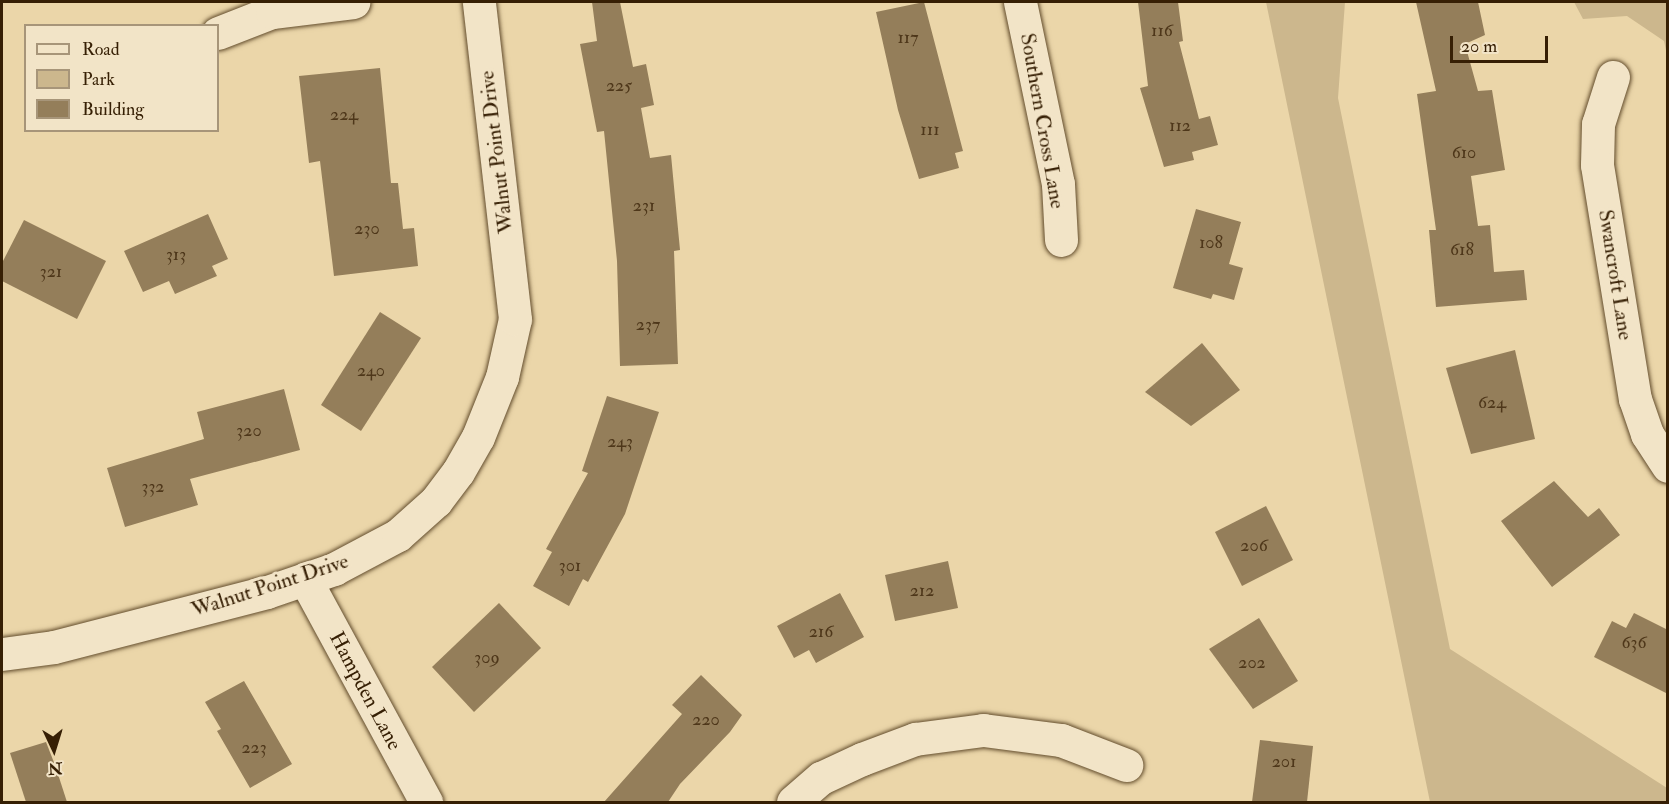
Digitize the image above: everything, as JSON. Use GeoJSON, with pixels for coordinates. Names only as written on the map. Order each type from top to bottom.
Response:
{"type":"FeatureCollection","features":[{"type":"Feature","properties":{"kind":"street"},"geometry":{"type":"LineString","coordinates":[[219,33],[273,12],[353,2]]}},
{"type":"Feature","properties":{"kind":"street","name":"Walnut Point Drive"},"geometry":{"type":"LineString","coordinates":[[2,654],[54,648],[305,579],[364,556],[398,535],[436,501],[478,437],[502,377],[515,319],[479,2]]}},
{"type":"Feature","properties":{"kind":"street","name":"Southern Cross Lane"},"geometry":{"type":"LineString","coordinates":[[1020,2],[1058,184],[1061,240]]}},
{"type":"Feature","properties":{"kind":"street","name":"Swancroft Lane"},"geometry":{"type":"LineString","coordinates":[[1612,77],[1598,124],[1597,165],[1635,399],[1647,434],[1668,466]]}},
{"type":"Feature","properties":{"kind":"street","name":"Hampden Lane"},"geometry":{"type":"LineString","coordinates":[[305,579],[426,802]]}},
{"type":"Feature","properties":{"kind":"street"},"geometry":{"type":"LineString","coordinates":[[793,802],[821,778],[862,759],[915,739],[983,730],[1061,740],[1126,765]]}},
{"type":"Feature","properties":{"kind":"green space"},"geometry":{"type":"Polygon","coordinates":[[[1266,2],[1345,2],[1338,98],[1450,649],[1667,788],[1667,802],[1430,802],[1266,2]]]}},
{"type":"Feature","properties":{"kind":"green space"},"geometry":{"type":"Polygon","coordinates":[[[1574,2],[1667,2],[1667,55],[1664,41],[1627,16],[1583,19],[1574,2]]]}},
{"type":"Feature","properties":{"kind":"building"},"geometry":{"type":"Polygon","coordinates":[[[592,2],[620,2],[633,67],[646,64],[654,105],[641,108],[650,158],[671,155],[680,250],[674,251],[678,364],[620,366],[617,261],[604,131],[597,132],[580,44],[597,41],[592,2]]]}},
{"type":"Feature","properties":{"kind":"building"},"geometry":{"type":"Polygon","coordinates":[[[924,2],[963,151],[955,153],[959,168],[919,179],[898,110],[876,12],[924,2]]]}},
{"type":"Feature","properties":{"kind":"building"},"geometry":{"type":"Polygon","coordinates":[[[1138,2],[1178,2],[1183,41],[1179,42],[1199,119],[1210,116],[1218,145],[1192,152],[1194,160],[1164,167],[1140,88],[1148,86],[1138,2]]]}},
{"type":"Feature","properties":{"kind":"building"},"geometry":{"type":"Polygon","coordinates":[[[1416,2],[1478,2],[1485,35],[1465,44],[1478,91],[1492,90],[1505,170],[1471,176],[1478,226],[1490,225],[1494,272],[1524,270],[1527,300],[1436,307],[1429,230],[1436,230],[1417,94],[1436,91],[1416,2]]]}},
{"type":"Feature","properties":{"kind":"building"},"geometry":{"type":"Polygon","coordinates":[[[380,68],[391,183],[398,183],[403,229],[414,228],[418,266],[334,276],[320,161],[309,163],[299,76],[380,68]]]}},
{"type":"Feature","properties":{"kind":"building"},"geometry":{"type":"Polygon","coordinates":[[[1196,209],[1241,222],[1229,264],[1243,268],[1234,300],[1213,294],[1211,299],[1173,288],[1196,209]]]}},
{"type":"Feature","properties":{"kind":"building"},"geometry":{"type":"Polygon","coordinates":[[[208,214],[228,259],[212,266],[217,276],[175,294],[169,281],[143,292],[124,251],[208,214]]]}},
{"type":"Feature","properties":{"kind":"building"},"geometry":{"type":"Polygon","coordinates":[[[24,220],[106,261],[77,319],[2,281],[2,263],[24,220]]]}},
{"type":"Feature","properties":{"kind":"building"},"geometry":{"type":"Polygon","coordinates":[[[380,312],[421,338],[361,431],[321,405],[380,312]]]}},
{"type":"Feature","properties":{"kind":"building"},"geometry":{"type":"Polygon","coordinates":[[[1202,343],[1240,390],[1191,426],[1145,392],[1202,343]]]}},
{"type":"Feature","properties":{"kind":"building"},"geometry":{"type":"Polygon","coordinates":[[[1515,350],[1535,439],[1471,454],[1446,368],[1515,350]]]}},
{"type":"Feature","properties":{"kind":"building"},"geometry":{"type":"Polygon","coordinates":[[[284,389],[300,450],[190,479],[198,505],[125,527],[107,468],[204,439],[197,412],[284,389]]]}},
{"type":"Feature","properties":{"kind":"building"},"geometry":{"type":"Polygon","coordinates":[[[607,396],[659,412],[625,514],[588,582],[583,579],[569,606],[533,586],[552,552],[546,549],[588,473],[582,471],[607,396]]]}},
{"type":"Feature","properties":{"kind":"building"},"geometry":{"type":"Polygon","coordinates":[[[1554,481],[1588,517],[1599,508],[1620,535],[1552,587],[1501,521],[1554,481]]]}},
{"type":"Feature","properties":{"kind":"building"},"geometry":{"type":"Polygon","coordinates":[[[1266,506],[1293,560],[1242,586],[1215,532],[1266,506]]]}},
{"type":"Feature","properties":{"kind":"building"},"geometry":{"type":"Polygon","coordinates":[[[948,561],[958,608],[895,621],[885,575],[948,561]]]}},
{"type":"Feature","properties":{"kind":"building"},"geometry":{"type":"Polygon","coordinates":[[[840,593],[864,637],[816,663],[809,650],[794,658],[777,626],[840,593]]]}},
{"type":"Feature","properties":{"kind":"building"},"geometry":{"type":"Polygon","coordinates":[[[499,603],[541,648],[474,712],[432,667],[499,603]]]}},
{"type":"Feature","properties":{"kind":"building"},"geometry":{"type":"Polygon","coordinates":[[[1634,613],[1668,630],[1668,694],[1594,657],[1612,621],[1626,628],[1634,613]]]}},
{"type":"Feature","properties":{"kind":"building"},"geometry":{"type":"Polygon","coordinates":[[[1259,618],[1298,681],[1253,709],[1209,649],[1259,618]]]}},
{"type":"Feature","properties":{"kind":"building"},"geometry":{"type":"Polygon","coordinates":[[[701,675],[742,715],[730,732],[680,784],[668,802],[604,802],[682,714],[672,705],[701,675]]]}},
{"type":"Feature","properties":{"kind":"building"},"geometry":{"type":"Polygon","coordinates":[[[244,681],[292,764],[250,788],[217,731],[221,729],[205,702],[244,681]]]}},
{"type":"Feature","properties":{"kind":"building"},"geometry":{"type":"Polygon","coordinates":[[[1260,740],[1313,746],[1307,802],[1252,802],[1260,740]]]}},
{"type":"Feature","properties":{"kind":"building"},"geometry":{"type":"Polygon","coordinates":[[[46,742],[67,802],[26,802],[10,753],[46,742]]]}}]}
